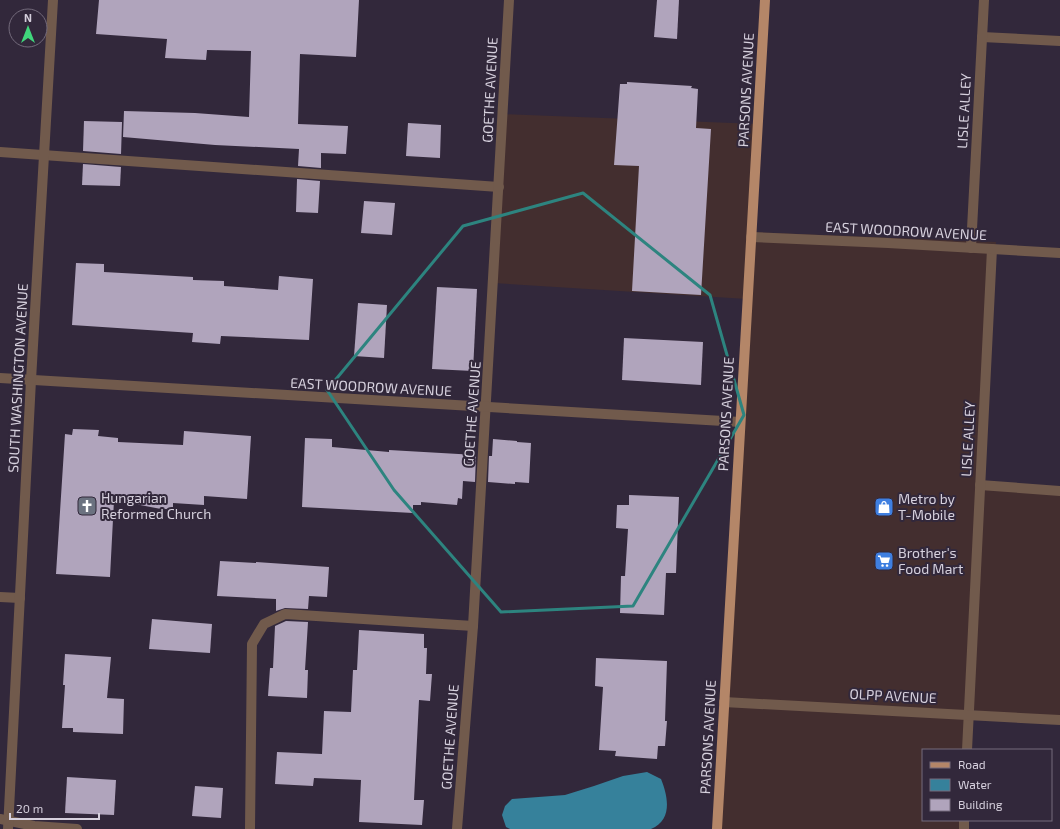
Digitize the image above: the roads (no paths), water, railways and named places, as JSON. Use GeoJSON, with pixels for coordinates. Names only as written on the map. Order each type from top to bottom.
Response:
{"type":"FeatureCollection","features":[{"type":"Feature","properties":{"kind":"main road","name":"PARSONS AVENUE"},"geometry":{"type":"LineString","coordinates":[[717,829],[750,237],[765,0]]}},
{"type":"Feature","properties":{"kind":"street","name":"SOUTH WASHINGTON AVENUE"},"geometry":{"type":"LineString","coordinates":[[6,823],[53,0]]}},
{"type":"Feature","properties":{"kind":"street","name":"GOETHE AVENUE"},"geometry":{"type":"LineString","coordinates":[[457,829],[473,626],[509,0]]}},
{"type":"Feature","properties":{"kind":"street","name":"LISLE ALLEY"},"geometry":{"type":"LineString","coordinates":[[971,248],[984,0]]}},
{"type":"Feature","properties":{"kind":"street"},"geometry":{"type":"LineString","coordinates":[[982,37],[1060,41]]}},
{"type":"Feature","properties":{"kind":"street"},"geometry":{"type":"LineString","coordinates":[[0,152],[499,187]]}},
{"type":"Feature","properties":{"kind":"street","name":"EAST WOODROW AVENUE"},"geometry":{"type":"LineString","coordinates":[[750,237],[1060,253]]}},
{"type":"Feature","properties":{"kind":"street","name":"LISLE ALLEY"},"geometry":{"type":"LineString","coordinates":[[967,749],[992,249]]}},
{"type":"Feature","properties":{"kind":"street","name":"EAST WOODROW AVENUE"},"geometry":{"type":"LineString","coordinates":[[0,378],[740,422]]}},
{"type":"Feature","properties":{"kind":"street"},"geometry":{"type":"LineString","coordinates":[[980,485],[1060,491]]}},
{"type":"Feature","properties":{"kind":"street"},"geometry":{"type":"LineString","coordinates":[[0,597],[20,598]]}},
{"type":"Feature","properties":{"kind":"street"},"geometry":{"type":"LineString","coordinates":[[250,829],[252,644],[264,624],[285,614],[473,626]]}},
{"type":"Feature","properties":{"kind":"street","name":"OLPP AVENUE"},"geometry":{"type":"LineString","coordinates":[[724,702],[1060,720]]}},
{"type":"Feature","properties":{"kind":"street"},"geometry":{"type":"LineString","coordinates":[[6,823],[77,829]]}},
{"type":"Feature","properties":{"kind":"water"},"geometry":{"type":"Polygon","coordinates":[[[647,772],[661,779],[667,800],[666,814],[663,820],[651,829],[510,829],[506,827],[502,815],[505,806],[512,799],[565,795],[623,776],[647,772]]]}},
{"type":"Feature","properties":{"kind":"place","name":"Hungarian Reformed Church"},"geometry":{"type":"Point","coordinates":[87,506]}},
{"type":"Feature","properties":{"kind":"place","name":"Metro by T-Mobile"},"geometry":{"type":"Point","coordinates":[884,507]}},
{"type":"Feature","properties":{"kind":"place","name":"Brother's Food Mart"},"geometry":{"type":"Point","coordinates":[884,561]}}]}
